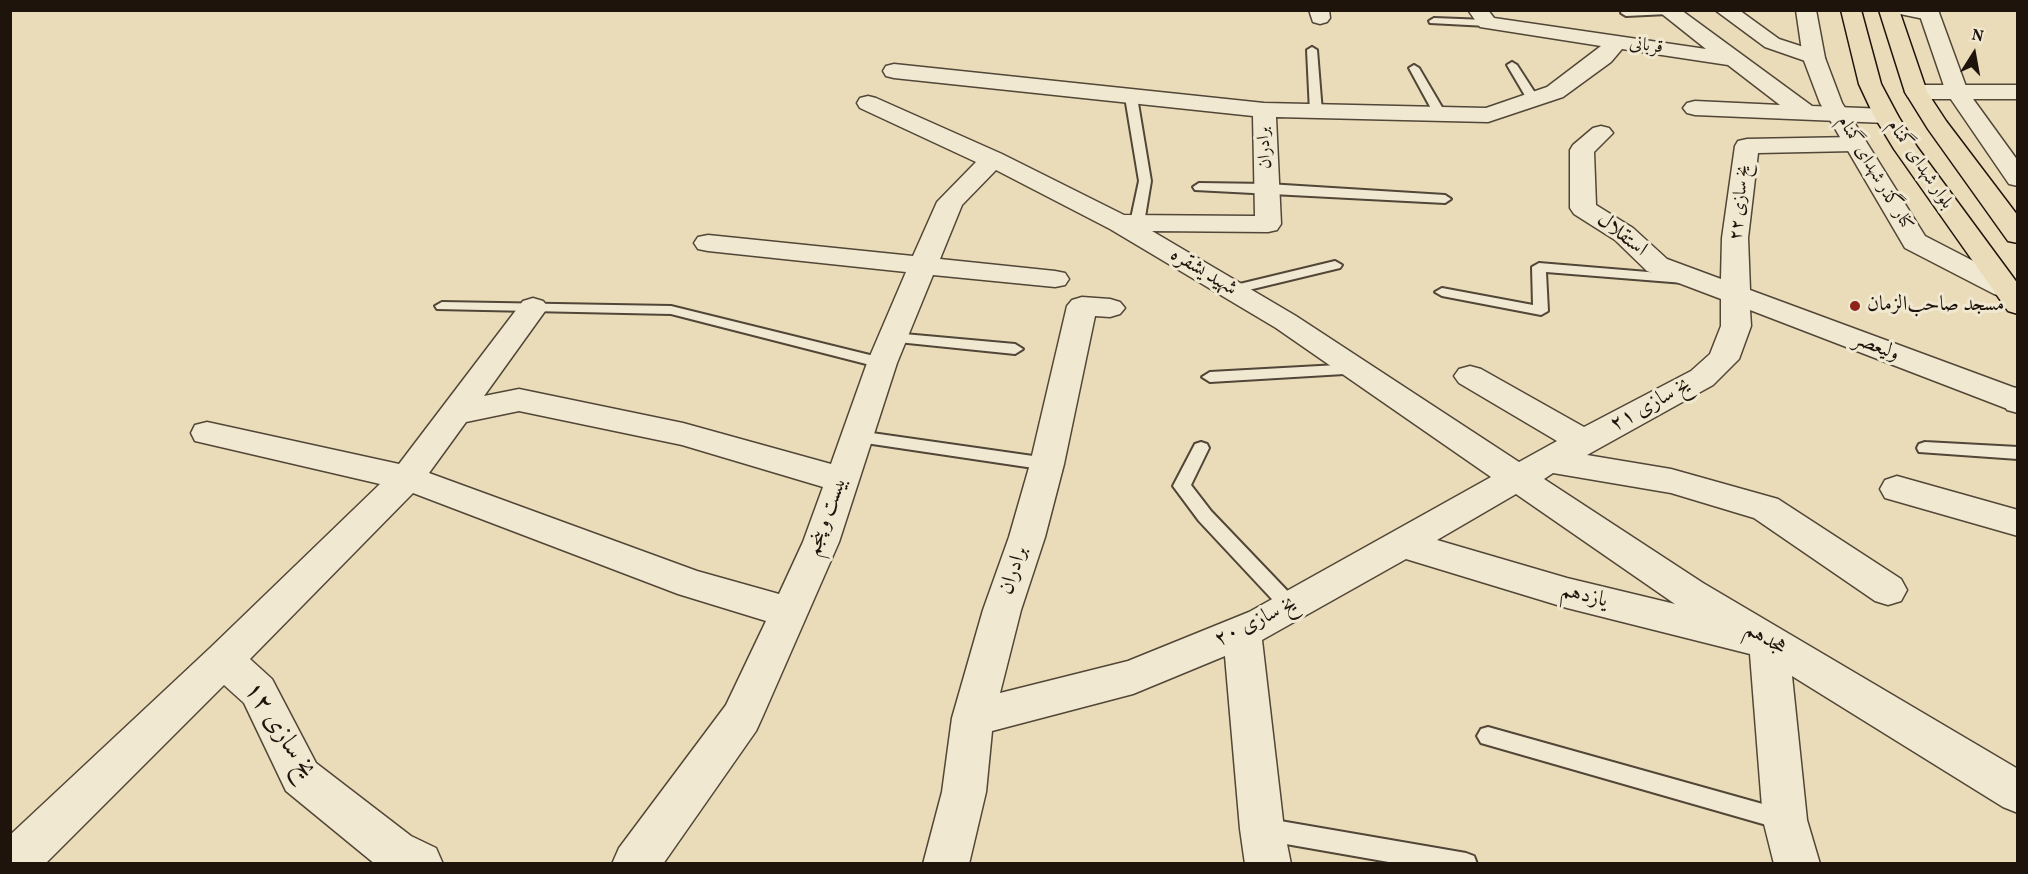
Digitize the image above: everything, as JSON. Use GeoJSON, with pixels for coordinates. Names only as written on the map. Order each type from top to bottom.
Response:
{"type":"FeatureCollection","features":[{"type":"Feature","properties":{"kind":"highway","name":"بلوار شهدای گمنام"},"geometry":{"type":"LineString","coordinates":[[1851,10],[1870,84],[1886,116],[1906,149],[2011,297]]}},
{"type":"Feature","properties":{"kind":"highway","name":"بلوار شهدای گمنام"},"geometry":{"type":"LineString","coordinates":[[1889,10],[1916,92],[1936,124],[2018,235]]}},
{"type":"Feature","properties":{"kind":"street"},"geometry":{"type":"LineString","coordinates":[[1725,10],[1773,43],[1814,58]]}},
{"type":"Feature","properties":{"kind":"street","name":"کنار گذر شهدای گمنام"},"geometry":{"type":"LineString","coordinates":[[1806,10],[1814,58],[1836,113],[1915,242],[2011,297]]}},
{"type":"Feature","properties":{"kind":"street"},"geometry":{"type":"LineString","coordinates":[[1667,11],[1736,60]]}},
{"type":"Feature","properties":{"kind":"street"},"geometry":{"type":"LineString","coordinates":[[1922,12],[1958,92],[2018,179]]}},
{"type":"Feature","properties":{"kind":"street","name":"قربانی"},"geometry":{"type":"LineString","coordinates":[[1482,17],[1616,43],[1736,60],[1805,112]]}},
{"type":"Feature","properties":{"kind":"street"},"geometry":{"type":"LineString","coordinates":[[1533,99],[1555,92],[1603,57],[1616,43]]}},
{"type":"Feature","properties":{"kind":"street"},"geometry":{"type":"LineString","coordinates":[[894,71],[1264,110]]}},
{"type":"Feature","properties":{"kind":"street"},"geometry":{"type":"LineString","coordinates":[[1916,92],[2018,92]]}},
{"type":"Feature","properties":{"kind":"street","name":"برادران"},"geometry":{"type":"LineString","coordinates":[[1128,223],[1268,224],[1264,110],[1488,115],[1533,99]]}},
{"type":"Feature","properties":{"kind":"street","name":"شهید یشقره"},"geometry":{"type":"LineString","coordinates":[[868,103],[1128,223],[1286,322],[1356,369],[1534,469]]}},
{"type":"Feature","properties":{"kind":"street"},"geometry":{"type":"LineString","coordinates":[[1695,108],[1886,116]]}},
{"type":"Feature","properties":{"kind":"street","name":"استقلال"},"geometry":{"type":"LineString","coordinates":[[1601,133],[1582,150],[1582,208],[1624,234],[1657,265],[1736,296]]}},
{"type":"Feature","properties":{"kind":"street","name":"یخ سازی ۲۲"},"geometry":{"type":"LineString","coordinates":[[1736,296],[1736,238],[1747,146],[1854,144]]}},
{"type":"Feature","properties":{"kind":"street","name":"بیست و پنجم"},"geometry":{"type":"LineString","coordinates":[[635,864],[741,718],[821,542],[888,350],[950,202],[993,159]]}},
{"type":"Feature","properties":{"kind":"street"},"geometry":{"type":"LineString","coordinates":[[708,243],[1055,279]]}},
{"type":"Feature","properties":{"kind":"street","name":"ولیعصر"},"geometry":{"type":"LineString","coordinates":[[1736,296],[2017,400]]}},
{"type":"Feature","properties":{"kind":"street","name":"یخ سازی ۲۱"},"geometry":{"type":"LineString","coordinates":[[1534,469],[1702,378],[1724,359],[1736,326],[1736,296]]}},
{"type":"Feature","properties":{"kind":"street","name":"برادران"},"geometry":{"type":"LineString","coordinates":[[946,864],[964,792],[973,718],[1002,609],[1027,537],[1047,464],[1082,306],[1110,308]]}},
{"type":"Feature","properties":{"kind":"street"},"geometry":{"type":"LineString","coordinates":[[14,864],[407,478],[533,307]]}},
{"type":"Feature","properties":{"kind":"street"},"geometry":{"type":"LineString","coordinates":[[1470,376],[1584,442]]}},
{"type":"Feature","properties":{"kind":"street"},"geometry":{"type":"LineString","coordinates":[[455,412],[519,400],[682,434],[842,480]]}},
{"type":"Feature","properties":{"kind":"street"},"geometry":{"type":"LineString","coordinates":[[207,433],[407,478],[691,584],[789,612]]}},
{"type":"Feature","properties":{"kind":"street"},"geometry":{"type":"LineString","coordinates":[[1534,469],[1671,481],[1766,508],[1888,590]]}},
{"type":"Feature","properties":{"kind":"street","name":"یخ سازی ۲۰"},"geometry":{"type":"LineString","coordinates":[[973,718],[1133,677],[1242,632],[1291,607],[1534,469]]}},
{"type":"Feature","properties":{"kind":"street","name":"هجدهم"},"geometry":{"type":"LineString","coordinates":[[1534,469],[1690,594],[2018,793]]}},
{"type":"Feature","properties":{"kind":"street"},"geometry":{"type":"LineString","coordinates":[[1897,489],[2018,523]]}},
{"type":"Feature","properties":{"kind":"street","name":"یازدهم"},"geometry":{"type":"LineString","coordinates":[[1401,544],[1567,593],[1769,642]]}},
{"type":"Feature","properties":{"kind":"street"},"geometry":{"type":"LineString","coordinates":[[1242,632],[1265,846]]}},
{"type":"Feature","properties":{"kind":"street"},"geometry":{"type":"LineString","coordinates":[[1769,642],[1785,820],[1797,864]]}},
{"type":"Feature","properties":{"kind":"street","name":"یخ سازی ۱۲"},"geometry":{"type":"LineString","coordinates":[[224,660],[258,691],[302,777],[395,851],[420,864]]}},
{"type":"Feature","properties":{"kind":"lane"},"geometry":{"type":"LineString","coordinates":[[1626,13],[1667,11]]}},
{"type":"Feature","properties":{"kind":"lane"},"geometry":{"type":"LineString","coordinates":[[1434,21],[1482,17]]}},
{"type":"Feature","properties":{"kind":"lane"},"geometry":{"type":"LineString","coordinates":[[1312,50],[1316,112]]}},
{"type":"Feature","properties":{"kind":"lane"},"geometry":{"type":"LineString","coordinates":[[1512,65],[1533,99]]}},
{"type":"Feature","properties":{"kind":"lane"},"geometry":{"type":"LineString","coordinates":[[1414,68],[1440,114]]}},
{"type":"Feature","properties":{"kind":"lane"},"geometry":{"type":"LineString","coordinates":[[1128,223],[1144,181],[1131,97]]}},
{"type":"Feature","properties":{"kind":"lane"},"geometry":{"type":"LineString","coordinates":[[1199,187],[1268,188],[1444,199]]}},
{"type":"Feature","properties":{"kind":"lane"},"geometry":{"type":"LineString","coordinates":[[1232,290],[1335,265]]}},
{"type":"Feature","properties":{"kind":"lane"},"geometry":{"type":"LineString","coordinates":[[1442,292],[1541,311],[1539,267],[1694,279]]}},
{"type":"Feature","properties":{"kind":"lane"},"geometry":{"type":"LineString","coordinates":[[442,306],[671,310],[888,350],[1015,349]]}},
{"type":"Feature","properties":{"kind":"lane"},"geometry":{"type":"LineString","coordinates":[[1210,377],[1356,369]]}},
{"type":"Feature","properties":{"kind":"lane"},"geometry":{"type":"LineString","coordinates":[[858,437],[1047,464]]}},
{"type":"Feature","properties":{"kind":"lane"},"geometry":{"type":"LineString","coordinates":[[1201,448],[1182,486],[1205,516],[1291,607]]}},
{"type":"Feature","properties":{"kind":"lane"},"geometry":{"type":"LineString","coordinates":[[1925,448],[2018,453]]}},
{"type":"Feature","properties":{"kind":"lane"},"geometry":{"type":"LineString","coordinates":[[1488,736],[1785,820]]}},
{"type":"Feature","properties":{"kind":"lane"},"geometry":{"type":"LineString","coordinates":[[1265,846],[1466,864]]}},
{"type":"Feature","properties":{"kind":"place","name":"مسجد صاحب‌الزمان"},"geometry":{"type":"Point","coordinates":[1855,306]}}]}
